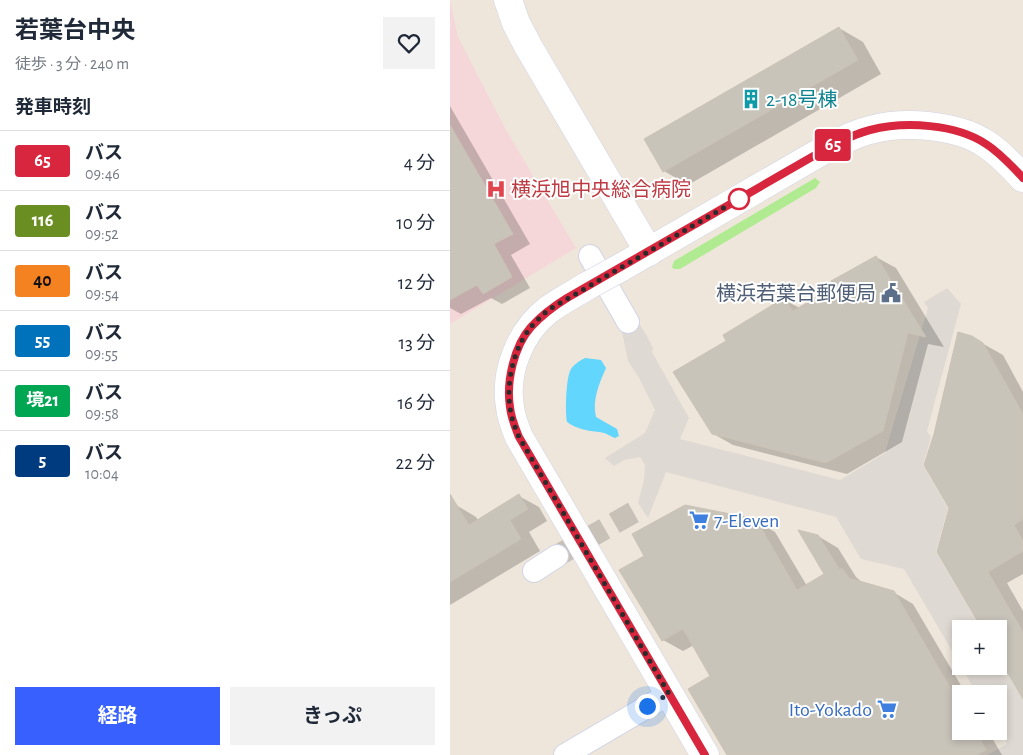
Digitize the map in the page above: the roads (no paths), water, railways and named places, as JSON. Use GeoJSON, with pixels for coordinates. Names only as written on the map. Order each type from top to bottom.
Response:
{"type":"FeatureCollection","features":[{"type":"Feature","properties":{"kind":"street"},"geometry":{"type":"LineString","coordinates":[[508,0],[516,23],[528,46],[649,252]]}},
{"type":"Feature","properties":{"kind":"street"},"geometry":{"type":"LineString","coordinates":[[705,755],[519,437],[510,408],[508,390],[518,348],[530,328],[548,310],[824,150],[850,137],[870,130],[892,126],[927,126],[958,131],[985,144],[1008,162],[1023,178]]}},
{"type":"Feature","properties":{"kind":"street"},"geometry":{"type":"LineString","coordinates":[[590,256],[628,322]]}},
{"type":"Feature","properties":{"kind":"street"},"geometry":{"type":"LineString","coordinates":[[534,571],[557,556]]}},
{"type":"Feature","properties":{"kind":"street"},"geometry":{"type":"LineString","coordinates":[[565,755],[669,694]]}},
{"type":"Feature","properties":{"kind":"water"},"geometry":{"type":"Polygon","coordinates":[[[585,358],[601,360],[606,368],[597,392],[595,411],[596,417],[617,429],[619,436],[615,438],[603,433],[579,428],[567,422],[566,396],[570,371],[578,362],[585,358]]]}},
{"type":"Feature","properties":{"kind":"tunnel"},"geometry":{"type":"LineString","coordinates":[[557,556],[641,508]]}},
{"type":"Feature","properties":{"kind":"place","name":"2-18号棟"},"geometry":{"type":"Point","coordinates":[751,99]}},
{"type":"Feature","properties":{"kind":"place","name":"横浜旭中央総合病院"},"geometry":{"type":"Point","coordinates":[496,189]}},
{"type":"Feature","properties":{"kind":"place","name":"横浜若葉台郵便局"},"geometry":{"type":"Point","coordinates":[891,293]}},
{"type":"Feature","properties":{"kind":"place","name":"7-Eleven"},"geometry":{"type":"Point","coordinates":[699,520]}},
{"type":"Feature","properties":{"kind":"place","name":"Ito-Yokado"},"geometry":{"type":"Point","coordinates":[887,709]}}]}
